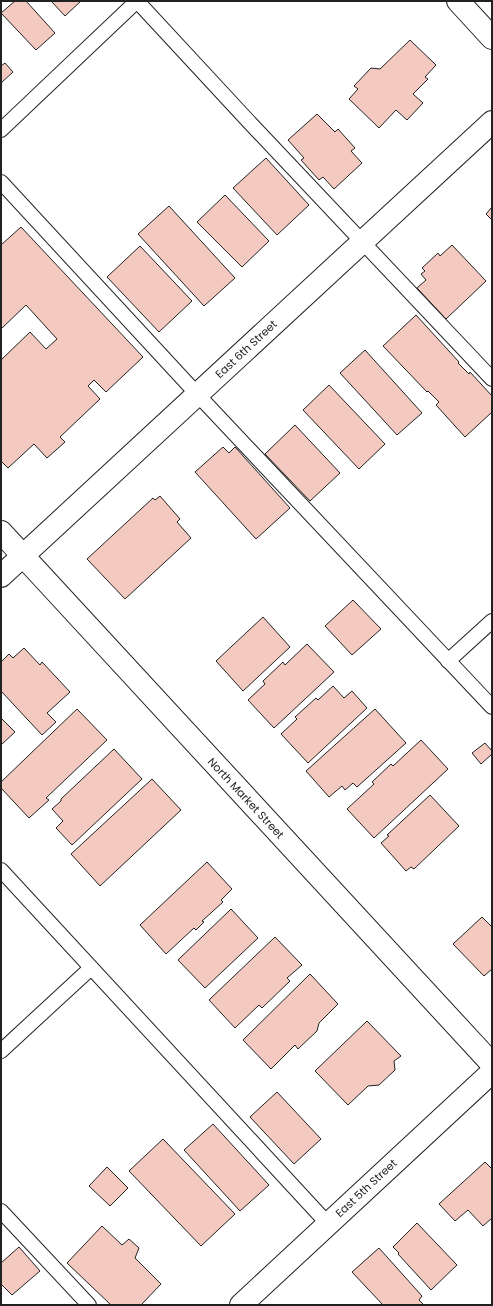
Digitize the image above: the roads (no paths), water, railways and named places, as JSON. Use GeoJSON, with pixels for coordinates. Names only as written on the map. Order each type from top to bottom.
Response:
{"type":"FeatureCollection","features":[{"type":"Feature","properties":{"kind":"street"},"geometry":{"type":"LineString","coordinates":[[458,1],[492,38]]}},
{"type":"Feature","properties":{"kind":"street","name":"East 6th Street"},"geometry":{"type":"LineString","coordinates":[[1,576],[492,122]]}},
{"type":"Feature","properties":{"kind":"street","name":"North Market Street"},"geometry":{"type":"LineString","coordinates":[[1,532],[492,1064]]}},
{"type":"Feature","properties":{"kind":"street","name":"East 5th Street"},"geometry":{"type":"LineString","coordinates":[[241,1305],[492,1072]]}},
{"type":"Feature","properties":{"kind":"lane"},"geometry":{"type":"LineString","coordinates":[[1,130],[137,1],[492,379]]}},
{"type":"Feature","properties":{"kind":"lane"},"geometry":{"type":"LineString","coordinates":[[1,182],[197,394],[492,707]]}},
{"type":"Feature","properties":{"kind":"lane"},"geometry":{"type":"LineString","coordinates":[[448,661],[492,621]]}},
{"type":"Feature","properties":{"kind":"lane"},"geometry":{"type":"LineString","coordinates":[[1,870],[328,1224]]}},
{"type":"Feature","properties":{"kind":"lane"},"geometry":{"type":"LineString","coordinates":[[1,1051],[92,968]]}},
{"type":"Feature","properties":{"kind":"lane"},"geometry":{"type":"LineString","coordinates":[[1,1211],[89,1305]]}}]}
